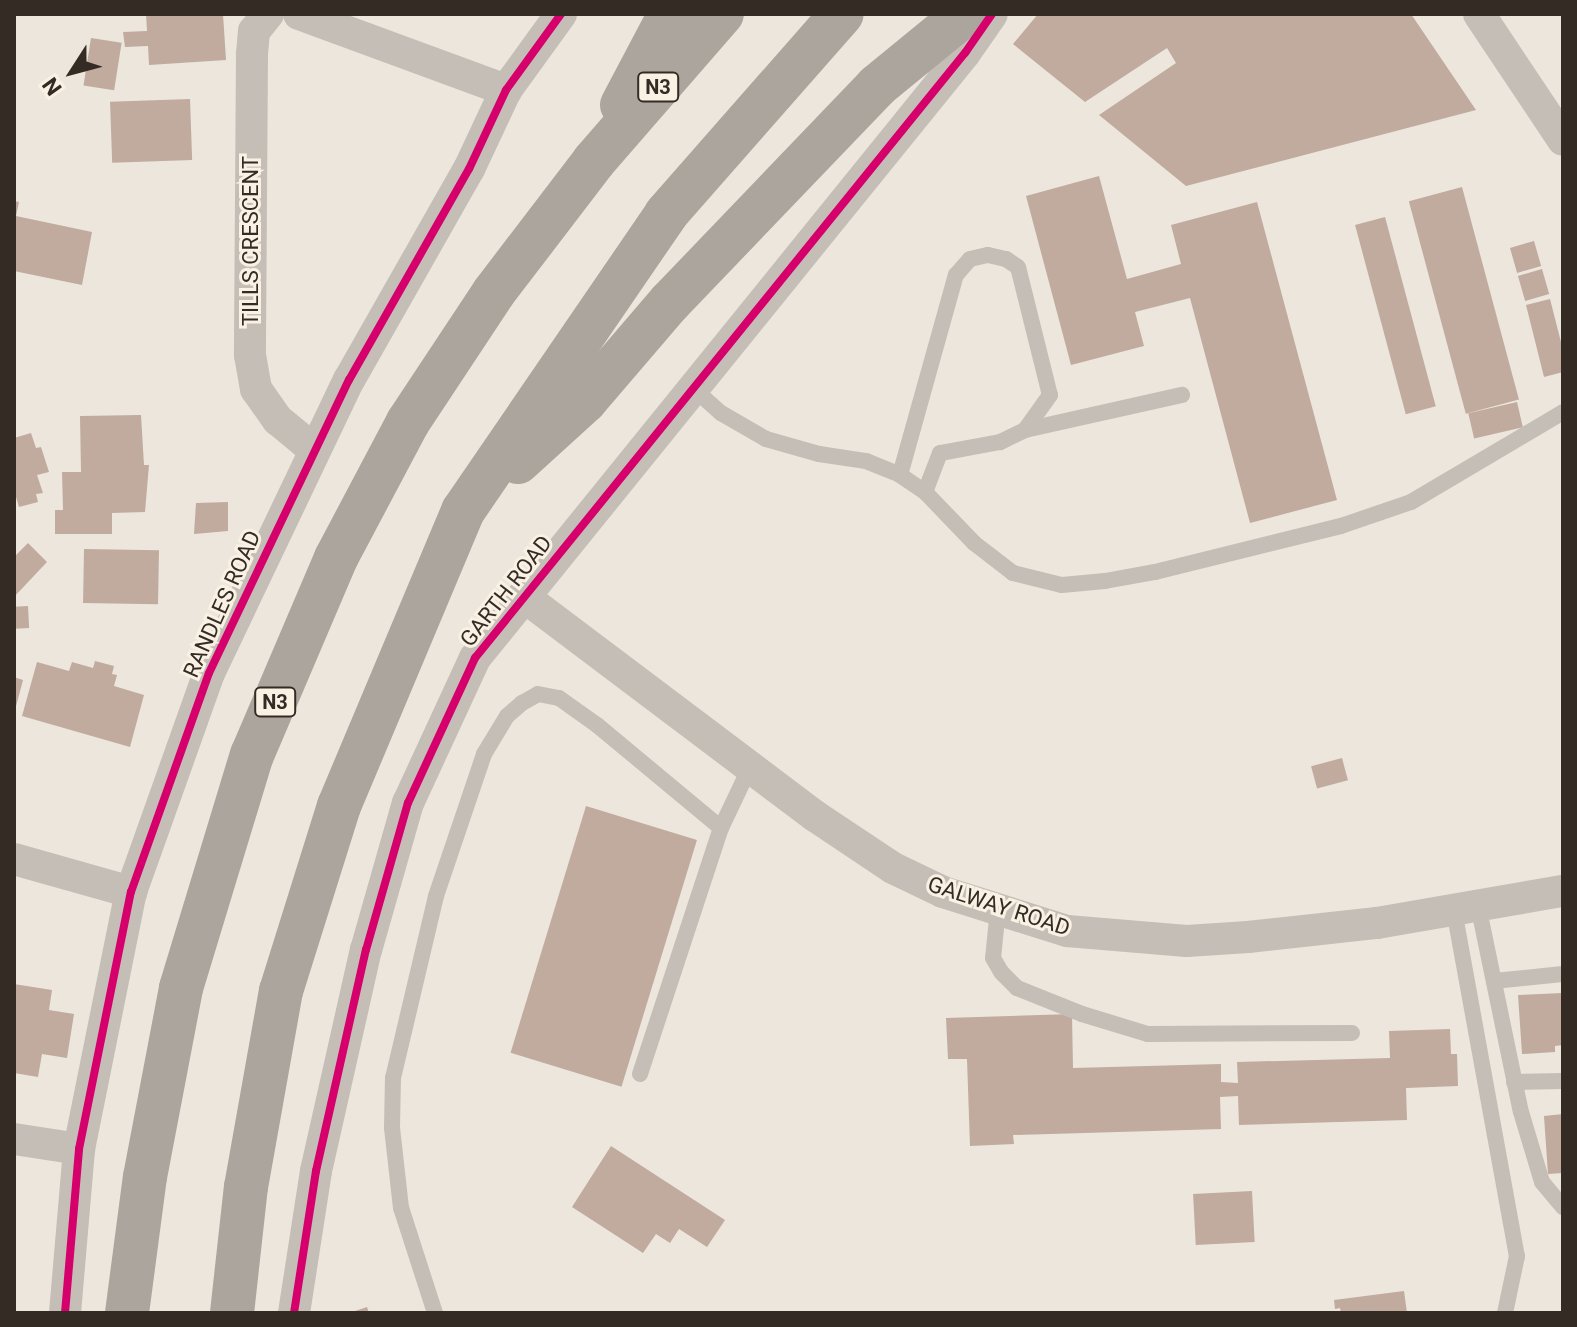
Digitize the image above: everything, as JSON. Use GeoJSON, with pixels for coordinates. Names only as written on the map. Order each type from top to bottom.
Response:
{"type":"FeatureCollection","features":[{"type":"Feature","properties":{"kind":"highway"},"geometry":{"type":"LineString","coordinates":[[594,161],[670,14]]}},
{"type":"Feature","properties":{"kind":"highway","name":"N3"},"geometry":{"type":"LineString","coordinates":[[127,1313],[145,1177],[181,988],[252,755],[336,558],[408,422],[494,292],[594,161],[722,14]]}},
{"type":"Feature","properties":{"kind":"highway"},"geometry":{"type":"LineString","coordinates":[[232,1313],[246,1187],[281,991],[339,806],[463,511],[666,214],[842,14]]}},
{"type":"Feature","properties":{"kind":"highway"},"geometry":{"type":"LineString","coordinates":[[463,511],[585,401],[670,302],[877,86],[965,14]]}},
{"type":"Feature","properties":{"kind":"street","name":"TILLS CRESCENT"},"geometry":{"type":"LineString","coordinates":[[268,14],[254,31],[252,55],[250,355],[256,389],[278,420],[313,449]]}},
{"type":"Feature","properties":{"kind":"street"},"geometry":{"type":"LineString","coordinates":[[299,14],[506,90]]}},
{"type":"Feature","properties":{"kind":"street","name":"RANDLES ROAD"},"geometry":{"type":"LineString","coordinates":[[65,1313],[79,1149],[131,892],[209,673],[313,449],[469,169],[506,90],[561,14]]}},
{"type":"Feature","properties":{"kind":"street","name":"GARTH ROAD"},"geometry":{"type":"LineString","coordinates":[[294,1313],[320,1156],[366,950],[408,803],[475,658],[965,53],[992,14]]}},
{"type":"Feature","properties":{"kind":"street"},"geometry":{"type":"LineString","coordinates":[[1479,14],[1563,140]]}},
{"type":"Feature","properties":{"kind":"street","name":"GALWAY ROAD"},"geometry":{"type":"LineString","coordinates":[[523,596],[750,767],[893,868],[943,892],[1067,931],[1187,941],[1377,923],[1563,891]]}},
{"type":"Feature","properties":{"kind":"street"},"geometry":{"type":"LineString","coordinates":[[14,859],[131,892]]}},
{"type":"Feature","properties":{"kind":"street"},"geometry":{"type":"LineString","coordinates":[[14,1139],[79,1149]]}},
{"type":"Feature","properties":{"kind":"lane"},"geometry":{"type":"LineString","coordinates":[[900,475],[948,299],[956,275],[970,259],[988,255],[1018,267],[1050,395],[1025,430]]}},
{"type":"Feature","properties":{"kind":"lane"},"geometry":{"type":"LineString","coordinates":[[693,388],[721,413],[766,439],[819,454],[866,461],[900,475],[925,492],[974,543],[1013,573],[1062,585],[1105,581],[1341,526],[1411,502],[1563,412]]}},
{"type":"Feature","properties":{"kind":"lane"},"geometry":{"type":"LineString","coordinates":[[925,492],[930,472],[940,453],[1000,442],[1025,430],[1182,395]]}},
{"type":"Feature","properties":{"kind":"lane"},"geometry":{"type":"LineString","coordinates":[[435,1313],[401,1208],[392,1128],[393,1078],[436,896],[484,754],[507,716],[522,703],[538,694],[559,698],[597,725],[721,828]]}},
{"type":"Feature","properties":{"kind":"lane"},"geometry":{"type":"LineString","coordinates":[[640,1074],[721,828],[750,767]]}},
{"type":"Feature","properties":{"kind":"lane"},"geometry":{"type":"LineString","coordinates":[[1466,908],[1494,981],[1514,1082],[1542,1182],[1563,1207]]}},
{"type":"Feature","properties":{"kind":"lane"},"geometry":{"type":"LineString","coordinates":[[1466,908],[1517,1256],[1505,1313]]}},
{"type":"Feature","properties":{"kind":"lane"},"geometry":{"type":"LineString","coordinates":[[998,909],[993,958],[1001,972],[1017,988],[1082,1014],[1148,1034],[1352,1033]]}},
{"type":"Feature","properties":{"kind":"lane"},"geometry":{"type":"LineString","coordinates":[[1494,981],[1563,974]]}},
{"type":"Feature","properties":{"kind":"lane"},"geometry":{"type":"LineString","coordinates":[[1514,1082],[1563,1081]]}},
{"type":"Feature","properties":{"kind":"building"},"geometry":{"type":"Polygon","coordinates":[[[146,14],[223,14],[226,60],[149,65],[148,46],[125,47],[123,32],[147,31],[146,14]]]}},
{"type":"Feature","properties":{"kind":"building"},"geometry":{"type":"Polygon","coordinates":[[[1038,14],[1411,14],[1476,110],[1186,186],[1099,115],[1176,63],[1167,48],[1085,102],[1013,44],[1038,14]]]}},
{"type":"Feature","properties":{"kind":"building"},"geometry":{"type":"Polygon","coordinates":[[[91,38],[122,43],[114,90],[83,85],[91,38]]]}},
{"type":"Feature","properties":{"kind":"building"},"geometry":{"type":"Polygon","coordinates":[[[190,99],[192,160],[112,163],[110,102],[190,99]]]}},
{"type":"Feature","properties":{"kind":"building"},"geometry":{"type":"Polygon","coordinates":[[[1099,176],[1127,279],[1181,264],[1171,225],[1257,202],[1337,500],[1250,523],[1190,298],[1135,312],[1144,346],[1071,365],[1026,196],[1099,176]]]}},
{"type":"Feature","properties":{"kind":"building"},"geometry":{"type":"Polygon","coordinates":[[[1462,187],[1519,400],[1466,414],[1409,201],[1462,187]]]}},
{"type":"Feature","properties":{"kind":"building"},"geometry":{"type":"Polygon","coordinates":[[[14,201],[19,202],[16,216],[92,232],[82,285],[14,271],[14,201]]]}},
{"type":"Feature","properties":{"kind":"building"},"geometry":{"type":"Polygon","coordinates":[[[1385,217],[1436,406],[1406,414],[1355,225],[1385,217]]]}},
{"type":"Feature","properties":{"kind":"building"},"geometry":{"type":"Polygon","coordinates":[[[1534,241],[1541,266],[1517,273],[1510,248],[1534,241]]]}},
{"type":"Feature","properties":{"kind":"building"},"geometry":{"type":"Polygon","coordinates":[[[1542,269],[1549,294],[1525,301],[1518,276],[1542,269]]]}},
{"type":"Feature","properties":{"kind":"building"},"geometry":{"type":"Polygon","coordinates":[[[1550,299],[1563,350],[1563,372],[1544,377],[1526,305],[1550,299]]]}},
{"type":"Feature","properties":{"kind":"building"},"geometry":{"type":"Polygon","coordinates":[[[1517,402],[1523,427],[1474,439],[1468,413],[1517,402]]]}},
{"type":"Feature","properties":{"kind":"building"},"geometry":{"type":"Polygon","coordinates":[[[141,415],[144,465],[149,465],[145,512],[112,513],[112,534],[55,534],[55,510],[63,510],[62,472],[81,472],[80,416],[141,415]]]}},
{"type":"Feature","properties":{"kind":"building"},"geometry":{"type":"Polygon","coordinates":[[[31,433],[36,448],[41,447],[49,472],[37,475],[43,493],[36,494],[38,502],[19,507],[14,490],[14,438],[31,433]]]}},
{"type":"Feature","properties":{"kind":"building"},"geometry":{"type":"Polygon","coordinates":[[[228,502],[228,531],[194,534],[196,503],[228,502]]]}},
{"type":"Feature","properties":{"kind":"building"},"geometry":{"type":"Polygon","coordinates":[[[28,543],[47,562],[14,597],[14,557],[28,543]]]}},
{"type":"Feature","properties":{"kind":"building"},"geometry":{"type":"Polygon","coordinates":[[[84,549],[159,550],[158,604],[83,603],[84,549]]]}},
{"type":"Feature","properties":{"kind":"building"},"geometry":{"type":"Polygon","coordinates":[[[28,606],[29,628],[15,629],[14,607],[28,606]]]}},
{"type":"Feature","properties":{"kind":"building"},"geometry":{"type":"Polygon","coordinates":[[[95,661],[114,666],[112,674],[117,675],[114,686],[144,695],[130,747],[22,716],[37,662],[69,671],[72,662],[93,668],[95,661]]]}},
{"type":"Feature","properties":{"kind":"building"},"geometry":{"type":"Polygon","coordinates":[[[14,677],[23,680],[15,710],[14,710],[14,677]]]}},
{"type":"Feature","properties":{"kind":"building"},"geometry":{"type":"Polygon","coordinates":[[[1342,758],[1348,780],[1317,788],[1311,766],[1342,758]]]}},
{"type":"Feature","properties":{"kind":"building"},"geometry":{"type":"Polygon","coordinates":[[[586,806],[697,840],[621,1087],[511,1053],[586,806]]]}},
{"type":"Feature","properties":{"kind":"building"},"geometry":{"type":"Polygon","coordinates":[[[14,984],[52,990],[49,1010],[74,1014],[67,1058],[42,1054],[38,1077],[14,1073],[14,984]]]}},
{"type":"Feature","properties":{"kind":"building"},"geometry":{"type":"Polygon","coordinates":[[[1563,993],[1563,1045],[1555,1046],[1555,1052],[1522,1054],[1518,995],[1563,993]]]}},
{"type":"Feature","properties":{"kind":"building"},"geometry":{"type":"Polygon","coordinates":[[[1072,1014],[1073,1068],[1221,1064],[1221,1082],[1238,1083],[1237,1062],[1390,1058],[1389,1031],[1450,1029],[1451,1054],[1457,1054],[1458,1086],[1406,1088],[1407,1120],[1239,1125],[1238,1096],[1220,1097],[1221,1129],[1013,1135],[1014,1144],[970,1146],[967,1059],[948,1059],[946,1018],[1072,1014]]]}},
{"type":"Feature","properties":{"kind":"building"},"geometry":{"type":"Polygon","coordinates":[[[1563,1114],[1563,1173],[1548,1174],[1544,1116],[1563,1114]]]}},
{"type":"Feature","properties":{"kind":"building"},"geometry":{"type":"Polygon","coordinates":[[[611,1146],[725,1220],[707,1247],[679,1229],[670,1243],[656,1234],[643,1253],[572,1207],[611,1146]]]}},
{"type":"Feature","properties":{"kind":"building"},"geometry":{"type":"Polygon","coordinates":[[[1252,1191],[1255,1242],[1196,1245],[1193,1194],[1252,1191]]]}},
{"type":"Feature","properties":{"kind":"building"},"geometry":{"type":"Polygon","coordinates":[[[1404,1291],[1407,1313],[1341,1313],[1340,1308],[1335,1309],[1334,1300],[1404,1291]]]}},
{"type":"Feature","properties":{"kind":"building"},"geometry":{"type":"Polygon","coordinates":[[[367,1307],[369,1313],[349,1313],[367,1307]]]}},
{"type":"Feature","properties":{"kind":"cycle path"},"geometry":{"type":"LineString","coordinates":[[65,1313],[79,1149],[131,892],[209,673],[349,380],[469,169],[506,90],[561,14]]}},
{"type":"Feature","properties":{"kind":"cycle path"},"geometry":{"type":"LineString","coordinates":[[294,1313],[316,1171],[366,950],[408,803],[475,658],[965,53],[992,14]]}}]}
